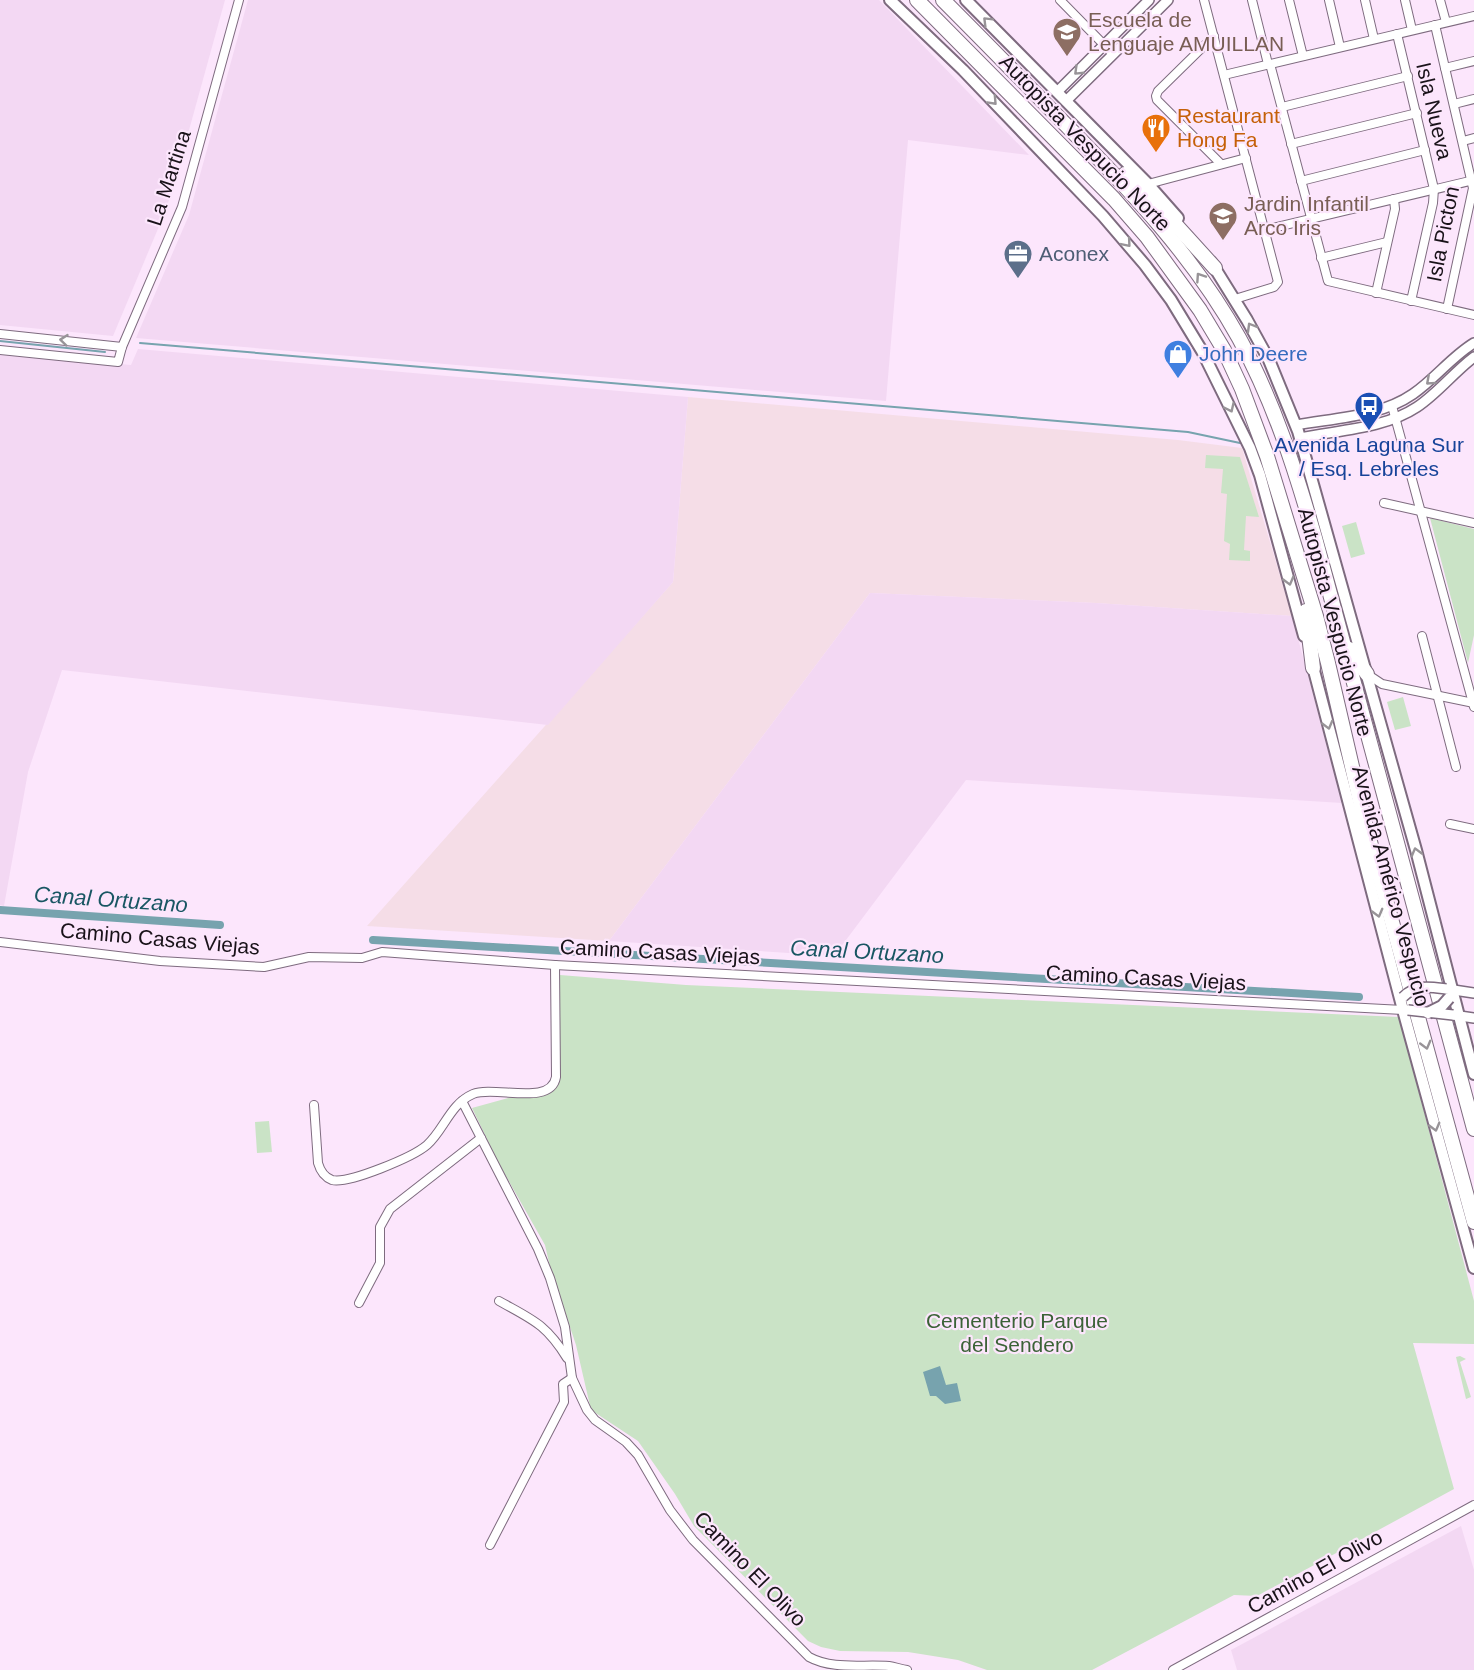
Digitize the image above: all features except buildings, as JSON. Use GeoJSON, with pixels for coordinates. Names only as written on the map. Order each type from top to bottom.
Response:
{"type":"FeatureCollection","features":[{"type":"Feature","properties":{"kind":"highway","name":"Autopista Vespucio Norte"},"geometry":{"type":"LineString","coordinates":[[917,0],[1114,199],[1148,237],[1188,292],[1224,350],[1250,409],[1267,456],[1301,564],[1328,663],[1365,827],[1474,1222]]}},
{"type":"Feature","properties":{"kind":"highway","name":"Autopista Vespucio Norte"},"geometry":{"type":"LineString","coordinates":[[943,0],[1150,213],[1185,255],[1222,309],[1249,357],[1271,404],[1288,449],[1316,538],[1474,1129]]}},
{"type":"Feature","properties":{"kind":"highway"},"geometry":{"type":"LineString","coordinates":[[1094,153],[1116,167],[1141,188],[1215,268]]}},
{"type":"Feature","properties":{"kind":"highway"},"geometry":{"type":"LineString","coordinates":[[1301,564],[1313,668]]}},
{"type":"Feature","properties":{"kind":"highway"},"geometry":{"type":"LineString","coordinates":[[1338,622],[1352,654],[1367,674]]}},
{"type":"Feature","properties":{"kind":"main road","name":"Avenida Américo Vespucio"},"geometry":{"type":"LineString","coordinates":[[890,0],[982,88],[1109,222],[1145,265],[1179,312],[1202,351],[1250,448],[1260,475],[1313,668],[1474,1268]]}},
{"type":"Feature","properties":{"kind":"main road","name":"Avenida Américo Vespucio"},"geometry":{"type":"LineString","coordinates":[[966,0],[1148,184],[1181,222],[1235,299],[1269,360],[1300,438],[1367,674],[1449,992],[1474,1074]]}},
{"type":"Feature","properties":{"kind":"main road"},"geometry":{"type":"LineString","coordinates":[[1428,1012],[1442,1006],[1449,992]]}},
{"type":"Feature","properties":{"kind":"street","name":"La Martina"},"geometry":{"type":"LineString","coordinates":[[0,350],[118,362],[122,347],[179,215],[239,0]]}},
{"type":"Feature","properties":{"kind":"street"},"geometry":{"type":"LineString","coordinates":[[1057,92],[1149,0]]}},
{"type":"Feature","properties":{"kind":"street"},"geometry":{"type":"LineString","coordinates":[[1066,101],[1168,0]]}},
{"type":"Feature","properties":{"kind":"street"},"geometry":{"type":"LineString","coordinates":[[1204,0],[1278,280],[1277,285],[1235,299]]}},
{"type":"Feature","properties":{"kind":"street"},"geometry":{"type":"LineString","coordinates":[[1252,0],[1328,281],[1474,315]]}},
{"type":"Feature","properties":{"kind":"street"},"geometry":{"type":"LineString","coordinates":[[1289,0],[1303,56]]}},
{"type":"Feature","properties":{"kind":"street"},"geometry":{"type":"LineString","coordinates":[[1329,0],[1340,47]]}},
{"type":"Feature","properties":{"kind":"street"},"geometry":{"type":"LineString","coordinates":[[1365,0],[1374,39]]}},
{"type":"Feature","properties":{"kind":"street"},"geometry":{"type":"LineString","coordinates":[[1405,0],[1412,30]]}},
{"type":"Feature","properties":{"kind":"street"},"geometry":{"type":"LineString","coordinates":[[1440,0],[1446,22]]}},
{"type":"Feature","properties":{"kind":"street"},"geometry":{"type":"LineString","coordinates":[[1065,2],[1113,54]]}},
{"type":"Feature","properties":{"kind":"street"},"geometry":{"type":"LineString","coordinates":[[1224,75],[1474,16]]}},
{"type":"Feature","properties":{"kind":"street","name":"Isla Picton"},"geometry":{"type":"LineString","coordinates":[[1435,25],[1473,180],[1473,194],[1447,309]]}},
{"type":"Feature","properties":{"kind":"street","name":"Isla Nueva"},"geometry":{"type":"LineString","coordinates":[[1397,34],[1434,189],[1433,203],[1411,301]]}},
{"type":"Feature","properties":{"kind":"street"},"geometry":{"type":"LineString","coordinates":[[1214,36],[1158,91],[1156,96],[1157,100],[1221,164]]}},
{"type":"Feature","properties":{"kind":"street"},"geometry":{"type":"LineString","coordinates":[[1445,68],[1474,61]]}},
{"type":"Feature","properties":{"kind":"street"},"geometry":{"type":"LineString","coordinates":[[1281,107],[1408,76]]}},
{"type":"Feature","properties":{"kind":"street"},"geometry":{"type":"LineString","coordinates":[[1454,104],[1474,99]]}},
{"type":"Feature","properties":{"kind":"street"},"geometry":{"type":"LineString","coordinates":[[1291,144],[1417,113]]}},
{"type":"Feature","properties":{"kind":"street"},"geometry":{"type":"LineString","coordinates":[[1463,141],[1474,138]]}},
{"type":"Feature","properties":{"kind":"street"},"geometry":{"type":"LineString","coordinates":[[1301,181],[1425,150]]}},
{"type":"Feature","properties":{"kind":"street"},"geometry":{"type":"LineString","coordinates":[[1148,184],[1246,158]]}},
{"type":"Feature","properties":{"kind":"street"},"geometry":{"type":"LineString","coordinates":[[1264,230],[1473,180]]}},
{"type":"Feature","properties":{"kind":"street"},"geometry":{"type":"LineString","coordinates":[[1376,293],[1395,207],[1394,199]]}},
{"type":"Feature","properties":{"kind":"street"},"geometry":{"type":"LineString","coordinates":[[1321,258],[1387,242]]}},
{"type":"Feature","properties":{"kind":"street"},"geometry":{"type":"LineString","coordinates":[[0,334],[122,347]]}},
{"type":"Feature","properties":{"kind":"street"},"geometry":{"type":"LineString","coordinates":[[1296,425],[1392,406],[1416,393],[1474,343]]}},
{"type":"Feature","properties":{"kind":"street"},"geometry":{"type":"LineString","coordinates":[[1300,438],[1395,418],[1426,400],[1474,357]]}},
{"type":"Feature","properties":{"kind":"street"},"geometry":{"type":"LineString","coordinates":[[1392,406],[1474,704]]}},
{"type":"Feature","properties":{"kind":"street"},"geometry":{"type":"LineString","coordinates":[[1384,503],[1474,523]]}},
{"type":"Feature","properties":{"kind":"street"},"geometry":{"type":"LineString","coordinates":[[1422,636],[1456,767]]}},
{"type":"Feature","properties":{"kind":"street"},"geometry":{"type":"LineString","coordinates":[[1467,682],[1474,673]]}},
{"type":"Feature","properties":{"kind":"street"},"geometry":{"type":"LineString","coordinates":[[1367,674],[1382,684],[1474,704]]}},
{"type":"Feature","properties":{"kind":"street"},"geometry":{"type":"LineString","coordinates":[[1372,693],[1382,684]]}},
{"type":"Feature","properties":{"kind":"street"},"geometry":{"type":"LineString","coordinates":[[1450,824],[1474,829]]}},
{"type":"Feature","properties":{"kind":"street","name":"Camino Casas Viejas"},"geometry":{"type":"LineString","coordinates":[[0,942],[160,961],[264,967],[309,957],[362,958],[382,952],[555,965],[1402,1005]]}},
{"type":"Feature","properties":{"kind":"street"},"geometry":{"type":"LineString","coordinates":[[314,1106],[318,1163],[321,1172],[332,1180],[345,1179],[395,1163],[418,1152],[429,1144],[462,1101],[474,1094],[544,1092],[550,1089],[556,1077],[555,965]]}},
{"type":"Feature","properties":{"kind":"street"},"geometry":{"type":"LineString","coordinates":[[1474,993],[1449,992],[1421,987],[1411,991],[1402,1005],[1428,1012],[1474,1018]]}},
{"type":"Feature","properties":{"kind":"street","name":"Camino El Olivo"},"geometry":{"type":"LineString","coordinates":[[462,1101],[538,1249],[550,1278],[565,1327],[572,1378],[586,1410],[595,1420],[626,1442],[638,1455],[670,1510],[693,1540],[809,1657],[821,1664],[835,1667],[889,1666],[908,1670]]}},
{"type":"Feature","properties":{"kind":"street"},"geometry":{"type":"LineString","coordinates":[[359,1303],[380,1263],[380,1227],[390,1209],[481,1138]]}},
{"type":"Feature","properties":{"kind":"street"},"geometry":{"type":"LineString","coordinates":[[499,1301],[540,1324],[553,1337],[569,1362]]}},
{"type":"Feature","properties":{"kind":"street"},"geometry":{"type":"LineString","coordinates":[[490,1545],[564,1402],[563,1384],[572,1378]]}},
{"type":"Feature","properties":{"kind":"street","name":"Camino El Olivo"},"geometry":{"type":"LineString","coordinates":[[1173,1670],[1474,1505]]}},
{"type":"Feature","properties":{"kind":"shaded area"},"geometry":{"type":"Polygon","coordinates":[[[0,0],[225,0],[165,212],[113,336],[0,325],[0,0]]]}},
{"type":"Feature","properties":{"kind":"shaded area"},"geometry":{"type":"Polygon","coordinates":[[[248,0],[879,0],[1029,155],[908,140],[886,401],[136,338],[189,215],[248,0]]]}},
{"type":"Feature","properties":{"kind":"shaded area"},"geometry":{"type":"Polygon","coordinates":[[[138,349],[688,397],[673,582],[548,725],[62,670],[28,772],[4,906],[0,905],[0,354],[131,365],[138,349]]]}},
{"type":"Feature","properties":{"kind":"shaded area"},"geometry":{"type":"Polygon","coordinates":[[[688,397],[1178,440],[1242,448],[1292,616],[1096,603],[870,593],[609,941],[367,926],[673,582],[688,397]]]}},
{"type":"Feature","properties":{"kind":"shaded area"},"geometry":{"type":"Polygon","coordinates":[[[870,593],[1096,603],[1292,616],[1342,803],[966,780],[834,956],[609,941],[870,593]]]}},
{"type":"Feature","properties":{"kind":"shaded area"},"geometry":{"type":"Polygon","coordinates":[[[1461,1526],[1474,1570],[1474,1670],[1237,1670],[1231,1650],[1461,1526]]]}},
{"type":"Feature","properties":{"kind":"green space"},"geometry":{"type":"Polygon","coordinates":[[[1206,455],[1240,457],[1259,517],[1246,516],[1244,550],[1250,551],[1250,561],[1229,560],[1230,544],[1224,541],[1227,494],[1221,493],[1223,469],[1205,468],[1206,455]]]}},
{"type":"Feature","properties":{"kind":"green space"},"geometry":{"type":"Polygon","coordinates":[[[1430,518],[1474,529],[1474,635],[1468,663],[1430,518]]]}},
{"type":"Feature","properties":{"kind":"green space"},"geometry":{"type":"Polygon","coordinates":[[[1356,522],[1365,554],[1351,558],[1342,526],[1356,522]]]}},
{"type":"Feature","properties":{"kind":"green space"},"geometry":{"type":"Polygon","coordinates":[[[1403,697],[1411,726],[1395,730],[1387,702],[1403,697]]]}},
{"type":"Feature","properties":{"kind":"green space","name":"Cementerio Parque del Sendero"},"geometry":{"type":"Polygon","coordinates":[[[560,975],[686,985],[1399,1017],[1474,1301],[1474,1344],[1413,1343],[1454,1489],[1257,1596],[1234,1595],[1092,1670],[987,1670],[958,1660],[908,1652],[840,1651],[821,1647],[808,1641],[694,1526],[638,1441],[591,1410],[576,1345],[545,1245],[499,1164],[472,1108],[512,1097],[545,1094],[559,1084],[560,975]]]}},
{"type":"Feature","properties":{"kind":"green space"},"geometry":{"type":"Polygon","coordinates":[[[269,1121],[272,1152],[257,1153],[255,1122],[269,1121]]]}},
{"type":"Feature","properties":{"kind":"green space"},"geometry":{"type":"Polygon","coordinates":[[[1456,1357],[1466,1359],[1460,1362],[1471,1397],[1466,1399],[1456,1357]]]}},
{"type":"Feature","properties":{"kind":"water"},"geometry":{"type":"Polygon","coordinates":[[[940,1366],[946,1385],[957,1383],[961,1401],[945,1404],[936,1396],[930,1396],[923,1372],[940,1366]]]}},
{"type":"Feature","properties":{"kind":"waterway"},"geometry":{"type":"LineString","coordinates":[[0,341],[105,352]]}},
{"type":"Feature","properties":{"kind":"waterway"},"geometry":{"type":"LineString","coordinates":[[140,343],[1188,432],[1240,443]]}},
{"type":"Feature","properties":{"kind":"waterway","name":"Canal Ortuzano"},"geometry":{"type":"LineString","coordinates":[[0,910],[220,925]]}},
{"type":"Feature","properties":{"kind":"waterway","name":"Canal Ortuzano"},"geometry":{"type":"LineString","coordinates":[[373,940],[1359,997]]}},
{"type":"Feature","properties":{"kind":"place","name":"Escuela de Lenguaje AMUILLAN"},"geometry":{"type":"Point","coordinates":[1067,58]}},
{"type":"Feature","properties":{"kind":"place","name":"Restaurant Hong Fa"},"geometry":{"type":"Point","coordinates":[1156,154]}},
{"type":"Feature","properties":{"kind":"place","name":"Jardin Infantil Arco Iris"},"geometry":{"type":"Point","coordinates":[1223,242]}},
{"type":"Feature","properties":{"kind":"place","name":"Aconex"},"geometry":{"type":"Point","coordinates":[1018,280]}},
{"type":"Feature","properties":{"kind":"place","name":"John Deere"},"geometry":{"type":"Point","coordinates":[1178,380]}},
{"type":"Feature","properties":{"kind":"place","name":"Avenida Laguna Sur / Esq. Lebreles"},"geometry":{"type":"Point","coordinates":[1369,432]}}]}
